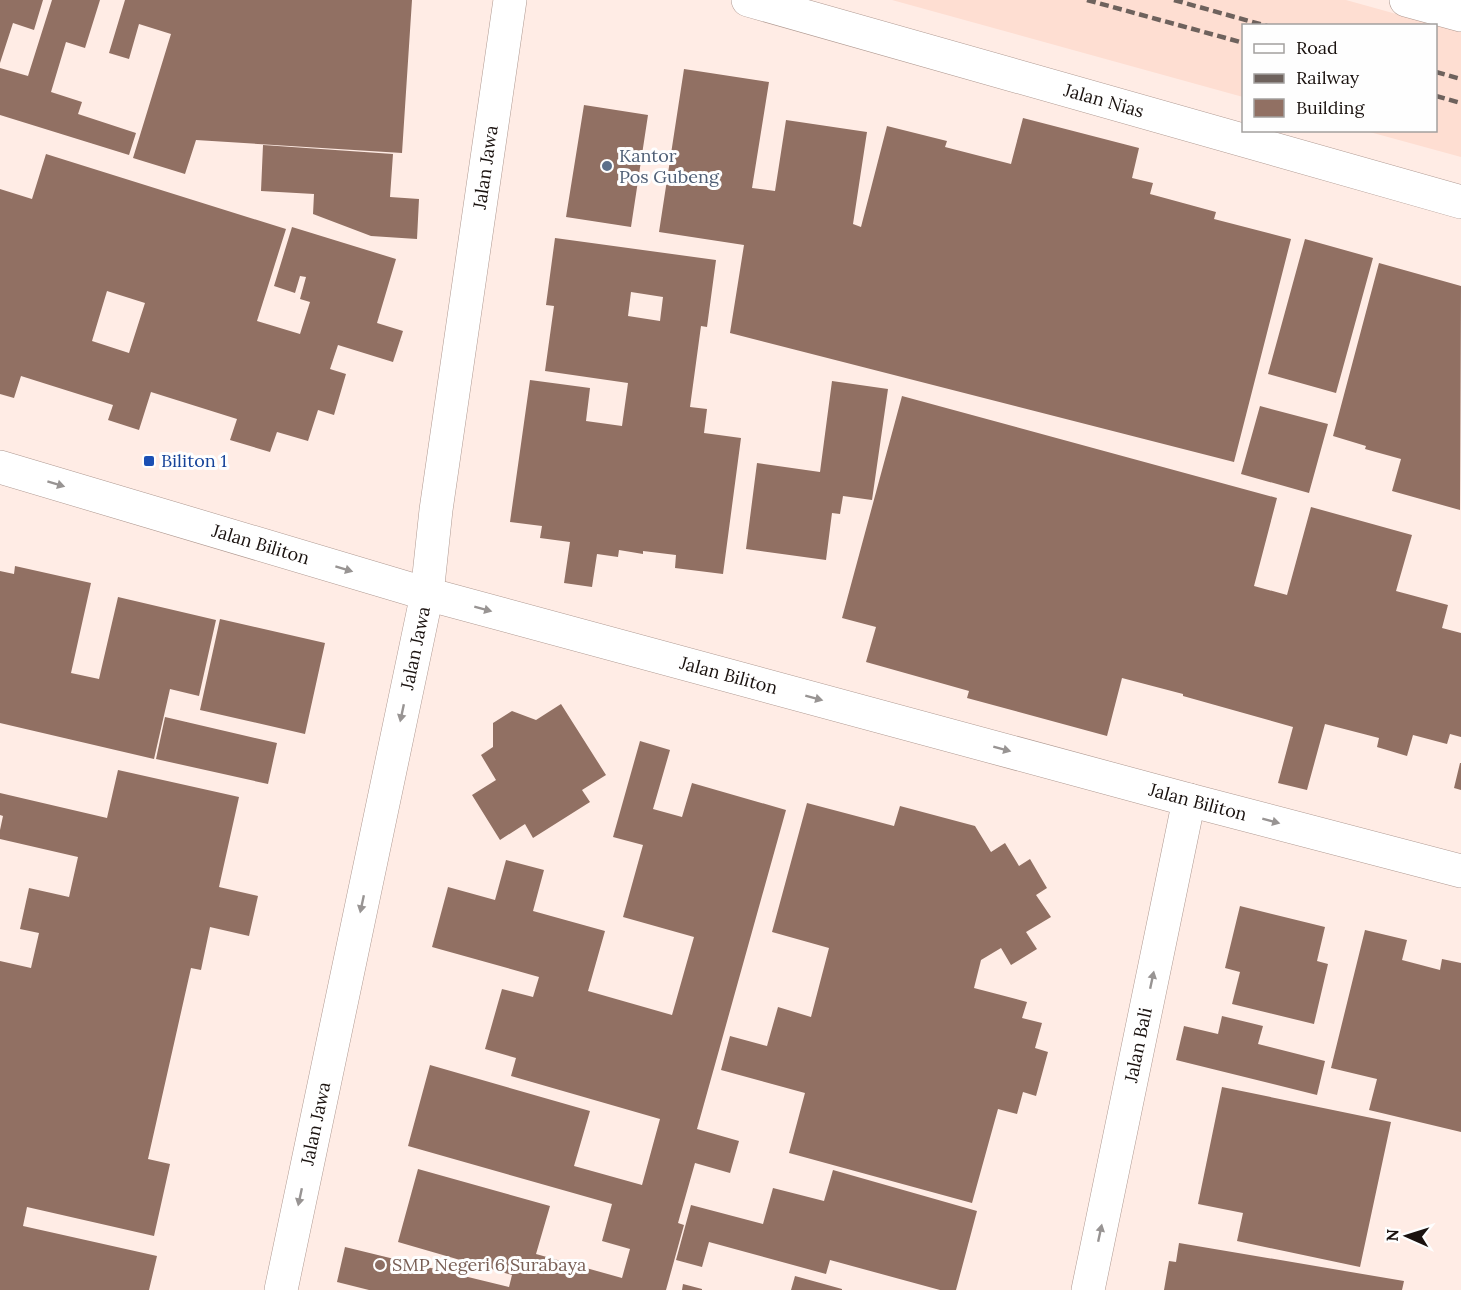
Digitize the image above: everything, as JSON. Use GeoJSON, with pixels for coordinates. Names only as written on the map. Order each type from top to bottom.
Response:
{"type":"FeatureCollection","features":[{"type":"Feature","properties":{"kind":"main road","name":"Jalan Jawa"},"geometry":{"type":"LineString","coordinates":[[280,1290],[427,594],[440,486],[510,0]]}},
{"type":"Feature","properties":{"kind":"main road","name":"Jalan Nias"},"geometry":{"type":"LineString","coordinates":[[748,0],[1461,202]]}},
{"type":"Feature","properties":{"kind":"main road"},"geometry":{"type":"LineString","coordinates":[[1406,0],[1461,15]]}},
{"type":"Feature","properties":{"kind":"main road","name":"Jalan Biliton"},"geometry":{"type":"LineString","coordinates":[[0,467],[427,594],[1461,871]]}},
{"type":"Feature","properties":{"kind":"main road","name":"Jalan Bali"},"geometry":{"type":"LineString","coordinates":[[1088,1290],[1190,800]]}},
{"type":"Feature","properties":{"kind":"shaded area"},"geometry":{"type":"Polygon","coordinates":[[[892,0],[1346,0],[1432,24],[1242,24],[1242,97],[892,0]]]}},
{"type":"Feature","properties":{"kind":"shaded area"},"geometry":{"type":"Polygon","coordinates":[[[1437,25],[1461,32],[1461,157],[1370,132],[1437,132],[1437,25]]]}},
{"type":"Feature","properties":{"kind":"building"},"geometry":{"type":"Polygon","coordinates":[[[0,0],[43,0],[34,30],[13,23],[0,63],[0,0]]]}},
{"type":"Feature","properties":{"kind":"building"},"geometry":{"type":"Polygon","coordinates":[[[52,0],[100,0],[85,48],[66,42],[51,92],[82,102],[78,114],[136,133],[129,155],[0,115],[0,68],[28,76],[52,0]]]}},
{"type":"Feature","properties":{"kind":"building"},"geometry":{"type":"Polygon","coordinates":[[[125,0],[412,0],[402,153],[196,140],[185,174],[133,158],[171,34],[139,24],[129,59],[109,53],[125,0]]]}},
{"type":"Feature","properties":{"kind":"building"},"geometry":{"type":"Polygon","coordinates":[[[684,69],[769,82],[752,188],[775,191],[786,120],[867,132],[853,224],[861,227],[887,126],[947,141],[945,147],[1011,164],[1023,118],[1139,148],[1132,178],[1153,183],[1150,194],[1216,212],[1214,219],[1291,239],[1234,462],[730,333],[744,245],[659,232],[684,69]]]}},
{"type":"Feature","properties":{"kind":"building","name":"Kantor Pos Gubeng"},"geometry":{"type":"Polygon","coordinates":[[[584,105],[648,115],[631,227],[566,217],[584,105]]]}},
{"type":"Feature","properties":{"kind":"building"},"geometry":{"type":"Polygon","coordinates":[[[263,145],[393,154],[390,197],[419,199],[417,239],[371,236],[313,214],[314,194],[261,191],[263,145]]]}},
{"type":"Feature","properties":{"kind":"building"},"geometry":{"type":"Polygon","coordinates":[[[46,154],[286,229],[257,321],[300,334],[310,302],[300,299],[306,277],[300,276],[295,293],[274,286],[292,227],[396,259],[377,323],[403,331],[393,362],[338,345],[330,369],[346,374],[334,415],[318,410],[308,441],[277,432],[270,452],[230,440],[237,419],[151,392],[139,430],[108,420],[113,405],[21,376],[14,398],[0,394],[0,189],[32,199],[46,154]],[[107,291],[92,341],[129,353],[145,303],[107,291]]]}},
{"type":"Feature","properties":{"kind":"building"},"geometry":{"type":"Polygon","coordinates":[[[555,238],[716,260],[707,327],[701,326],[690,407],[707,409],[704,433],[741,438],[723,574],[675,568],[676,555],[643,551],[643,554],[619,550],[618,557],[597,554],[592,587],[564,583],[570,542],[540,538],[542,526],[510,522],[530,380],[590,388],[586,421],[622,426],[628,383],[545,371],[554,306],[546,305],[555,238]],[[631,292],[628,316],[660,321],[663,297],[631,292]]]}},
{"type":"Feature","properties":{"kind":"building"},"geometry":{"type":"Polygon","coordinates":[[[1305,239],[1373,258],[1336,393],[1268,374],[1305,239]]]}},
{"type":"Feature","properties":{"kind":"building"},"geometry":{"type":"Polygon","coordinates":[[[1379,263],[1461,286],[1460,510],[1392,491],[1401,459],[1365,449],[1366,446],[1333,436],[1379,263]]]}},
{"type":"Feature","properties":{"kind":"building"},"geometry":{"type":"Polygon","coordinates":[[[832,381],[888,389],[872,500],[843,496],[840,514],[832,513],[826,560],[746,549],[757,463],[820,472],[832,381]]]}},
{"type":"Feature","properties":{"kind":"building"},"geometry":{"type":"Polygon","coordinates":[[[902,396],[1277,498],[1254,586],[1287,595],[1311,507],[1412,535],[1396,591],[1448,605],[1442,628],[1461,633],[1461,737],[1450,734],[1447,744],[1413,735],[1407,756],[1377,747],[1379,738],[1325,724],[1307,790],[1278,783],[1293,727],[1183,696],[1183,694],[1122,678],[1107,736],[967,698],[969,691],[866,662],[876,627],[842,618],[902,396]]]}},
{"type":"Feature","properties":{"kind":"building"},"geometry":{"type":"Polygon","coordinates":[[[1260,406],[1328,424],[1309,493],[1241,474],[1260,406]]]}},
{"type":"Feature","properties":{"kind":"building"},"geometry":{"type":"Polygon","coordinates":[[[15,566],[91,583],[71,673],[99,679],[118,597],[216,620],[199,696],[170,689],[154,759],[0,723],[0,571],[14,574],[15,566]]]}},
{"type":"Feature","properties":{"kind":"building"},"geometry":{"type":"Polygon","coordinates":[[[220,619],[325,643],[305,734],[200,710],[220,619]]]}},
{"type":"Feature","properties":{"kind":"building"},"geometry":{"type":"Polygon","coordinates":[[[561,704],[606,775],[582,790],[590,802],[533,838],[525,824],[500,840],[472,795],[496,780],[481,755],[493,747],[493,723],[512,711],[536,720],[561,704]]]}},
{"type":"Feature","properties":{"kind":"building"},"geometry":{"type":"Polygon","coordinates":[[[165,717],[277,743],[268,784],[156,759],[165,717]]]}},
{"type":"Feature","properties":{"kind":"building"},"geometry":{"type":"Polygon","coordinates":[[[640,741],[670,750],[653,809],[682,817],[692,783],[786,810],[697,1129],[739,1141],[730,1173],[695,1163],[678,1223],[684,1225],[666,1290],[369,1290],[337,1282],[345,1247],[509,1287],[512,1275],[398,1242],[418,1169],[550,1206],[536,1254],[622,1278],[630,1249],[602,1241],[612,1204],[408,1146],[430,1065],[590,1111],[574,1166],[642,1185],[660,1119],[511,1076],[516,1058],[485,1049],[502,989],[533,997],[539,977],[432,947],[448,887],[495,900],[506,860],[544,870],[533,911],[605,931],[588,991],[672,1015],[694,937],[623,917],[643,845],[613,837],[640,741]]]}},
{"type":"Feature","properties":{"kind":"building"},"geometry":{"type":"Polygon","coordinates":[[[1461,763],[1461,790],[1454,788],[1461,763]]]}},
{"type":"Feature","properties":{"kind":"building"},"geometry":{"type":"Polygon","coordinates":[[[118,770],[239,797],[219,887],[258,896],[249,936],[210,927],[201,970],[191,968],[148,1159],[170,1164],[154,1236],[27,1207],[23,1226],[157,1256],[149,1290],[0,1290],[0,961],[31,968],[39,933],[20,929],[29,888],[69,897],[78,857],[0,839],[3,816],[0,815],[0,793],[107,818],[118,770]]]}},
{"type":"Feature","properties":{"kind":"building"},"geometry":{"type":"Polygon","coordinates":[[[807,803],[894,826],[900,806],[975,826],[991,852],[1005,843],[1019,866],[1030,859],[1047,888],[1036,895],[1051,917],[1026,932],[1037,949],[1011,965],[1001,948],[981,960],[974,988],[1027,1002],[1022,1018],[1042,1023],[1035,1048],[1048,1052],[1036,1096],[1023,1092],[1017,1114],[998,1109],[972,1203],[789,1153],[805,1093],[721,1070],[730,1036],[767,1046],[778,1007],[811,1017],[829,948],[772,932],[807,803]]]}},
{"type":"Feature","properties":{"kind":"building"},"geometry":{"type":"Polygon","coordinates":[[[1240,906],[1325,927],[1317,961],[1328,964],[1314,1024],[1232,1004],[1240,972],[1225,968],[1240,906]]]}},
{"type":"Feature","properties":{"kind":"building"},"geometry":{"type":"Polygon","coordinates":[[[1365,930],[1407,940],[1402,960],[1440,970],[1442,959],[1461,963],[1461,1132],[1369,1110],[1377,1079],[1331,1068],[1365,930]]]}},
{"type":"Feature","properties":{"kind":"building"},"geometry":{"type":"Polygon","coordinates":[[[1222,1016],[1263,1026],[1258,1044],[1325,1061],[1317,1095],[1176,1060],[1184,1026],[1218,1034],[1222,1016]]]}},
{"type":"Feature","properties":{"kind":"building"},"geometry":{"type":"Polygon","coordinates":[[[1222,1087],[1391,1122],[1360,1267],[1237,1241],[1243,1213],[1198,1204],[1222,1087]]]}},
{"type":"Feature","properties":{"kind":"building"},"geometry":{"type":"Polygon","coordinates":[[[833,1170],[977,1211],[956,1290],[940,1290],[830,1260],[826,1274],[709,1242],[702,1267],[676,1260],[691,1205],[763,1224],[773,1188],[824,1201],[833,1170]]]}},
{"type":"Feature","properties":{"kind":"building"},"geometry":{"type":"Polygon","coordinates":[[[1179,1243],[1404,1281],[1402,1290],[1164,1290],[1169,1261],[1176,1262],[1179,1243]]]}},
{"type":"Feature","properties":{"kind":"building"},"geometry":{"type":"Polygon","coordinates":[[[795,1276],[842,1289],[842,1290],[791,1290],[795,1276]]]}},
{"type":"Feature","properties":{"kind":"building"},"geometry":{"type":"Polygon","coordinates":[[[683,1284],[702,1289],[702,1290],[682,1290],[683,1284]]]}},
{"type":"Feature","properties":{"kind":"railway"},"geometry":{"type":"LineString","coordinates":[[1087,0],[1242,42]]}},
{"type":"Feature","properties":{"kind":"railway"},"geometry":{"type":"LineString","coordinates":[[1174,0],[1260,24]]}},
{"type":"Feature","properties":{"kind":"railway"},"geometry":{"type":"LineString","coordinates":[[1437,72],[1461,79]]}},
{"type":"Feature","properties":{"kind":"railway"},"geometry":{"type":"LineString","coordinates":[[1437,96],[1461,103]]}},
{"type":"Feature","properties":{"kind":"place","name":"Kantor Pos Gubeng"},"geometry":{"type":"Point","coordinates":[607,166]}},
{"type":"Feature","properties":{"kind":"place","name":"Biliton 1"},"geometry":{"type":"Point","coordinates":[149,461]}},
{"type":"Feature","properties":{"kind":"place","name":"SMP Negeri 6 Surabaya"},"geometry":{"type":"Point","coordinates":[380,1265]}}]}
